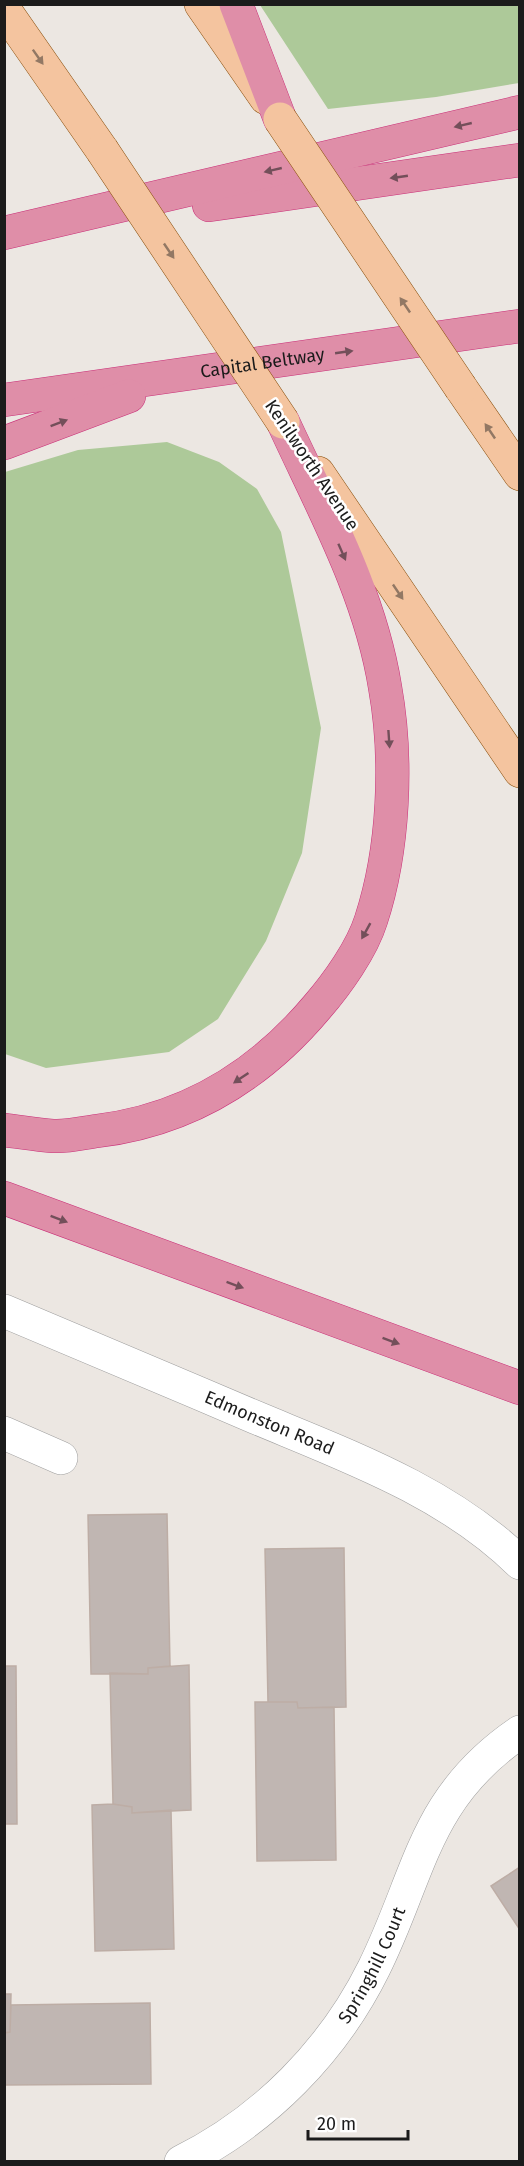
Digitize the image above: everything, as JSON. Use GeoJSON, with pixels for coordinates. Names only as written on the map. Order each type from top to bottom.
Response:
{"type":"FeatureCollection","features":[{"type":"Feature","properties":{"kind":"highway"},"geometry":{"type":"LineString","coordinates":[[236,4],[280,119]]}},
{"type":"Feature","properties":{"kind":"highway"},"geometry":{"type":"LineString","coordinates":[[4,233],[519,112]]}},
{"type":"Feature","properties":{"kind":"highway"},"geometry":{"type":"LineString","coordinates":[[4,233],[519,160]]}},
{"type":"Feature","properties":{"kind":"highway","name":"Capital Beltway"},"geometry":{"type":"LineString","coordinates":[[4,400],[519,326]]}},
{"type":"Feature","properties":{"kind":"highway"},"geometry":{"type":"LineString","coordinates":[[4,443],[182,376]]}},
{"type":"Feature","properties":{"kind":"highway"},"geometry":{"type":"LineString","coordinates":[[4,1130],[55,1136],[120,1128],[186,1109],[244,1078],[296,1032],[336,984],[371,922],[388,857],[392,776],[386,687],[361,594],[283,422]]}},
{"type":"Feature","properties":{"kind":"highway"},"geometry":{"type":"LineString","coordinates":[[4,1198],[519,1388]]}},
{"type":"Feature","properties":{"kind":"main road"},"geometry":{"type":"LineString","coordinates":[[201,4],[519,474]]}},
{"type":"Feature","properties":{"kind":"main road","name":"Kenilworth Avenue"},"geometry":{"type":"LineString","coordinates":[[4,9],[102,150],[519,771]]}},
{"type":"Feature","properties":{"kind":"street","name":"Edmonston Road"},"geometry":{"type":"LineString","coordinates":[[4,1311],[320,1444],[431,1496],[477,1527],[519,1563]]}},
{"type":"Feature","properties":{"kind":"street"},"geometry":{"type":"LineString","coordinates":[[4,1433],[61,1458]]}},
{"type":"Feature","properties":{"kind":"street","name":"Springhill Court"},"geometry":{"type":"LineString","coordinates":[[181,2162],[204,2150],[264,2110],[337,2030],[374,1969],[419,1855],[453,1793],[473,1771],[519,1732]]}},
{"type":"Feature","properties":{"kind":"green space"},"geometry":{"type":"Polygon","coordinates":[[[260,5],[519,5],[519,83],[436,97],[328,109],[260,5]]]}},
{"type":"Feature","properties":{"kind":"green space"},"geometry":{"type":"Polygon","coordinates":[[[167,442],[219,462],[257,489],[281,532],[321,728],[302,853],[266,941],[218,1019],[169,1052],[46,1068],[5,1054],[5,472],[78,450],[167,442]]]}},
{"type":"Feature","properties":{"kind":"building"},"geometry":{"type":"Polygon","coordinates":[[[167,1514],[170,1666],[148,1668],[148,1674],[91,1674],[88,1515],[167,1514]]]}},
{"type":"Feature","properties":{"kind":"building"},"geometry":{"type":"Polygon","coordinates":[[[344,1548],[346,1707],[298,1708],[297,1702],[268,1702],[265,1549],[344,1548]]]}},
{"type":"Feature","properties":{"kind":"building"},"geometry":{"type":"Polygon","coordinates":[[[189,1665],[191,1810],[132,1813],[132,1807],[113,1804],[110,1673],[148,1674],[148,1668],[189,1665]]]}},
{"type":"Feature","properties":{"kind":"building"},"geometry":{"type":"Polygon","coordinates":[[[4,1666],[16,1666],[17,1824],[4,1824],[4,1666]]]}},
{"type":"Feature","properties":{"kind":"building"},"geometry":{"type":"Polygon","coordinates":[[[255,1702],[297,1702],[298,1708],[334,1707],[336,1860],[257,1861],[255,1702]]]}},
{"type":"Feature","properties":{"kind":"building"},"geometry":{"type":"Polygon","coordinates":[[[113,1804],[132,1807],[132,1813],[171,1810],[174,1949],[95,1951],[92,1805],[113,1804]]]}},
{"type":"Feature","properties":{"kind":"building"},"geometry":{"type":"Polygon","coordinates":[[[520,1867],[520,1930],[491,1886],[520,1867]]]}},
{"type":"Feature","properties":{"kind":"building"},"geometry":{"type":"Polygon","coordinates":[[[4,1994],[11,1994],[10,2032],[4,2033],[4,1994]]]}},
{"type":"Feature","properties":{"kind":"building"},"geometry":{"type":"Polygon","coordinates":[[[150,2003],[151,2084],[4,2085],[4,2033],[10,2032],[11,2005],[150,2003]]]}}]}
